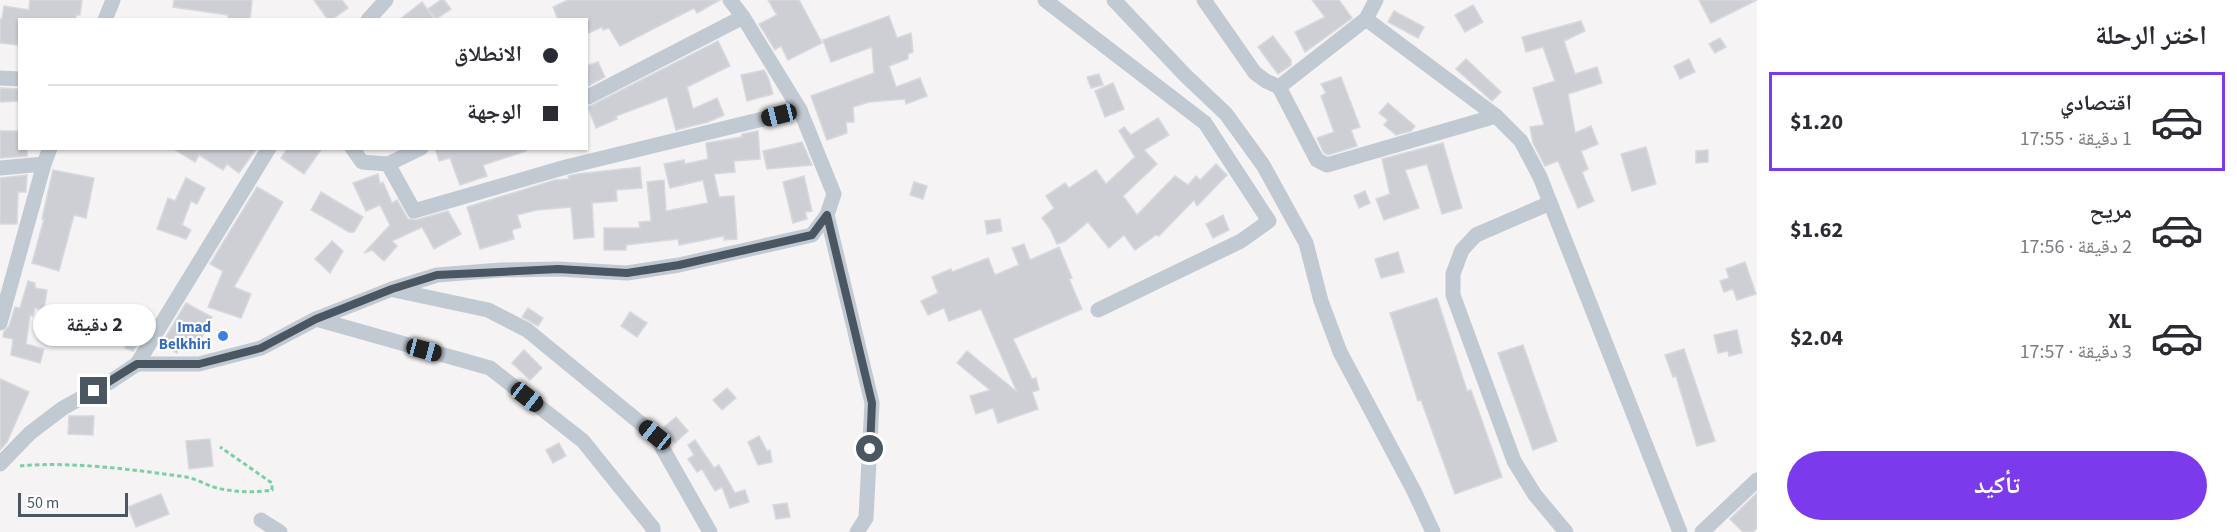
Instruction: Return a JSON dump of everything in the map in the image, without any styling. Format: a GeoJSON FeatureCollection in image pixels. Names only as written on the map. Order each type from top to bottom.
{"type":"FeatureCollection","features":[{"type":"Feature","properties":{"kind":"street"},"geometry":{"type":"LineString","coordinates":[[106,18],[113,0]]}},
{"type":"Feature","properties":{"kind":"street"},"geometry":{"type":"LineString","coordinates":[[370,18],[386,0]]}},
{"type":"Feature","properties":{"kind":"street"},"geometry":{"type":"LineString","coordinates":[[137,364],[199,364],[261,348],[316,319],[392,289],[437,275],[558,269],[627,273],[679,265],[812,235],[827,215],[834,194],[800,110],[730,0]]}},
{"type":"Feature","properties":{"kind":"street"},"geometry":{"type":"LineString","coordinates":[[1046,0],[1204,123],[1269,221],[1241,241],[1098,310]]}},
{"type":"Feature","properties":{"kind":"street"},"geometry":{"type":"LineString","coordinates":[[1114,0],[1185,75],[1226,114],[1263,165],[1306,243],[1321,301],[1340,351],[1414,491],[1433,532]]}},
{"type":"Feature","properties":{"kind":"street"},"geometry":{"type":"LineString","coordinates":[[1204,0],[1255,73],[1279,87],[1317,160],[1327,165],[1496,116]]}},
{"type":"Feature","properties":{"kind":"street"},"geometry":{"type":"LineString","coordinates":[[1279,87],[1366,19],[1376,0]]}},
{"type":"Feature","properties":{"kind":"street"},"geometry":{"type":"LineString","coordinates":[[588,97],[742,17]]}},
{"type":"Feature","properties":{"kind":"street"},"geometry":{"type":"LineString","coordinates":[[1366,19],[1496,116],[1521,141],[1540,177],[1680,532]]}},
{"type":"Feature","properties":{"kind":"street"},"geometry":{"type":"LineString","coordinates":[[0,78],[18,79]]}},
{"type":"Feature","properties":{"kind":"street"},"geometry":{"type":"LineString","coordinates":[[388,164],[414,211],[566,167],[800,110]]}},
{"type":"Feature","properties":{"kind":"street"},"geometry":{"type":"LineString","coordinates":[[0,323],[44,164],[50,150]]}},
{"type":"Feature","properties":{"kind":"street"},"geometry":{"type":"LineString","coordinates":[[0,464],[30,433],[63,408],[137,364],[268,150]]}},
{"type":"Feature","properties":{"kind":"street"},"geometry":{"type":"LineString","coordinates":[[353,150],[362,162],[388,164],[417,150]]}},
{"type":"Feature","properties":{"kind":"street"},"geometry":{"type":"LineString","coordinates":[[0,168],[44,164]]}},
{"type":"Feature","properties":{"kind":"street"},"geometry":{"type":"LineString","coordinates":[[1550,203],[1476,235],[1462,250],[1453,274],[1453,295],[1514,461],[1535,495],[1566,532]]}},
{"type":"Feature","properties":{"kind":"street"},"geometry":{"type":"LineString","coordinates":[[827,215],[872,403],[868,525],[857,532]]}},
{"type":"Feature","properties":{"kind":"street"},"geometry":{"type":"LineString","coordinates":[[392,289],[488,310],[527,330],[655,435],[710,532]]}},
{"type":"Feature","properties":{"kind":"street"},"geometry":{"type":"LineString","coordinates":[[316,319],[490,368],[583,441],[653,528],[653,532]]}},
{"type":"Feature","properties":{"kind":"street"},"geometry":{"type":"LineString","coordinates":[[1702,532],[1757,480]]}},
{"type":"Feature","properties":{"kind":"street"},"geometry":{"type":"LineString","coordinates":[[261,520],[280,532]]}},
{"type":"Feature","properties":{"kind":"path"},"geometry":{"type":"LineString","coordinates":[[18,466],[36,464],[115,469],[189,478],[216,488],[262,492],[272,490],[272,483],[220,447]]}},
{"type":"Feature","properties":{"kind":"building"},"geometry":{"type":"Polygon","coordinates":[[[30,0],[82,0],[80,15],[76,15],[76,18],[18,18],[18,45],[0,43],[0,19],[2,19],[4,6],[29,10],[30,0]]]}},
{"type":"Feature","properties":{"kind":"building"},"geometry":{"type":"Polygon","coordinates":[[[174,0],[252,0],[250,18],[228,18],[228,15],[173,7],[174,0]]]}},
{"type":"Feature","properties":{"kind":"building"},"geometry":{"type":"Polygon","coordinates":[[[314,0],[342,0],[348,8],[334,18],[327,18],[314,0]]]}},
{"type":"Feature","properties":{"kind":"building"},"geometry":{"type":"Polygon","coordinates":[[[444,0],[451,9],[435,18],[428,9],[444,0]]]}},
{"type":"Feature","properties":{"kind":"building"},"geometry":{"type":"Polygon","coordinates":[[[568,0],[720,0],[697,13],[694,8],[620,46],[609,28],[603,30],[602,27],[588,33],[588,18],[557,18],[553,7],[568,0]]]}},
{"type":"Feature","properties":{"kind":"building"},"geometry":{"type":"Polygon","coordinates":[[[768,0],[799,0],[822,43],[788,60],[781,46],[775,50],[759,24],[777,15],[768,0]]]}},
{"type":"Feature","properties":{"kind":"building"},"geometry":{"type":"Polygon","coordinates":[[[1312,0],[1339,0],[1352,18],[1305,52],[1295,32],[1325,17],[1312,0]]]}},
{"type":"Feature","properties":{"kind":"building"},"geometry":{"type":"Polygon","coordinates":[[[1699,0],[1757,0],[1711,23],[1699,0]]]}},
{"type":"Feature","properties":{"kind":"building"},"geometry":{"type":"Polygon","coordinates":[[[422,2],[434,18],[402,18],[422,2]]]}},
{"type":"Feature","properties":{"kind":"building"},"geometry":{"type":"Polygon","coordinates":[[[1473,5],[1483,22],[1465,32],[1455,15],[1473,5]]]}},
{"type":"Feature","properties":{"kind":"building"},"geometry":{"type":"Polygon","coordinates":[[[1394,11],[1424,27],[1418,38],[1388,22],[1394,11]]]}},
{"type":"Feature","properties":{"kind":"building"},"geometry":{"type":"Polygon","coordinates":[[[889,16],[897,38],[911,33],[913,52],[908,54],[908,59],[889,66],[896,87],[920,78],[927,96],[906,104],[905,99],[869,102],[853,107],[854,122],[846,122],[847,133],[827,140],[811,96],[874,73],[872,47],[831,62],[823,40],[889,16]]]}},
{"type":"Feature","properties":{"kind":"building"},"geometry":{"type":"Polygon","coordinates":[[[1581,21],[1585,31],[1564,41],[1575,74],[1597,67],[1602,83],[1568,94],[1575,133],[1591,126],[1598,144],[1581,151],[1588,169],[1582,172],[1594,201],[1578,208],[1558,161],[1545,166],[1533,143],[1530,127],[1544,125],[1533,88],[1555,81],[1543,47],[1526,52],[1522,37],[1581,21]]]}},
{"type":"Feature","properties":{"kind":"building"},"geometry":{"type":"Polygon","coordinates":[[[1273,36],[1291,60],[1291,65],[1278,74],[1258,47],[1273,36]]]}},
{"type":"Feature","properties":{"kind":"building"},"geometry":{"type":"Polygon","coordinates":[[[1720,38],[1726,47],[1715,53],[1709,44],[1720,38]]]}},
{"type":"Feature","properties":{"kind":"building"},"geometry":{"type":"Polygon","coordinates":[[[718,41],[730,66],[687,87],[693,109],[717,98],[724,115],[708,122],[676,130],[667,97],[616,116],[617,119],[596,128],[588,107],[718,41]]]}},
{"type":"Feature","properties":{"kind":"building"},"geometry":{"type":"Polygon","coordinates":[[[1466,59],[1501,92],[1492,101],[1456,69],[1466,59]]]}},
{"type":"Feature","properties":{"kind":"building"},"geometry":{"type":"Polygon","coordinates":[[[1689,59],[1695,72],[1680,79],[1674,66],[1689,59]]]}},
{"type":"Feature","properties":{"kind":"building"},"geometry":{"type":"Polygon","coordinates":[[[598,62],[605,77],[588,86],[588,65],[598,62]]]}},
{"type":"Feature","properties":{"kind":"building"},"geometry":{"type":"Polygon","coordinates":[[[764,70],[773,94],[747,101],[741,75],[764,70]]]}},
{"type":"Feature","properties":{"kind":"building"},"geometry":{"type":"Polygon","coordinates":[[[1099,74],[1103,85],[1091,88],[1087,77],[1099,74]]]}},
{"type":"Feature","properties":{"kind":"building"},"geometry":{"type":"Polygon","coordinates":[[[1341,77],[1360,127],[1351,130],[1357,146],[1328,155],[1324,153],[1317,138],[1334,132],[1321,96],[1326,93],[1321,84],[1341,77]]]}},
{"type":"Feature","properties":{"kind":"building"},"geometry":{"type":"Polygon","coordinates":[[[1113,83],[1124,109],[1105,117],[1095,91],[1113,83]]]}},
{"type":"Feature","properties":{"kind":"building"},"geometry":{"type":"Polygon","coordinates":[[[0,88],[18,89],[18,101],[0,102],[0,88]]]}},
{"type":"Feature","properties":{"kind":"building"},"geometry":{"type":"Polygon","coordinates":[[[1388,103],[1415,126],[1411,131],[1396,135],[1384,125],[1388,120],[1379,113],[1388,103]]]}},
{"type":"Feature","properties":{"kind":"building"},"geometry":{"type":"Polygon","coordinates":[[[1158,118],[1169,135],[1144,150],[1157,164],[1123,196],[1137,215],[1175,176],[1188,185],[1196,176],[1200,180],[1216,164],[1227,175],[1197,206],[1194,200],[1159,236],[1156,235],[1135,250],[1124,235],[1109,248],[1088,222],[1065,241],[1057,244],[1042,218],[1054,208],[1046,196],[1065,183],[1069,188],[1096,170],[1106,184],[1135,157],[1119,131],[1124,127],[1131,135],[1158,118]]]}},
{"type":"Feature","properties":{"kind":"building"},"geometry":{"type":"Polygon","coordinates":[[[0,131],[18,131],[18,150],[27,150],[27,156],[0,158],[0,131]]]}},
{"type":"Feature","properties":{"kind":"building"},"geometry":{"type":"Polygon","coordinates":[[[758,131],[760,159],[734,161],[735,172],[714,174],[719,197],[734,196],[737,239],[724,240],[724,236],[679,245],[678,239],[626,245],[626,250],[604,250],[604,228],[640,228],[639,222],[651,221],[647,182],[664,180],[666,211],[708,203],[703,180],[670,188],[664,164],[684,160],[685,164],[708,159],[706,143],[742,137],[742,134],[758,131]]]}},
{"type":"Feature","properties":{"kind":"building"},"geometry":{"type":"Polygon","coordinates":[[[802,142],[812,165],[767,169],[763,151],[802,142]]]}},
{"type":"Feature","properties":{"kind":"building"},"geometry":{"type":"Polygon","coordinates":[[[1443,143],[1462,208],[1442,214],[1427,164],[1405,170],[1419,208],[1384,220],[1376,199],[1390,194],[1382,159],[1443,143]]]}},
{"type":"Feature","properties":{"kind":"building"},"geometry":{"type":"Polygon","coordinates":[[[1646,147],[1656,184],[1632,191],[1621,154],[1646,147]]]}},
{"type":"Feature","properties":{"kind":"building"},"geometry":{"type":"Polygon","coordinates":[[[175,150],[256,150],[239,173],[227,164],[223,170],[199,155],[195,162],[175,150]]]}},
{"type":"Feature","properties":{"kind":"building"},"geometry":{"type":"Polygon","coordinates":[[[287,150],[321,150],[304,174],[281,158],[287,150]]]}},
{"type":"Feature","properties":{"kind":"building"},"geometry":{"type":"Polygon","coordinates":[[[436,150],[526,151],[483,165],[487,176],[460,185],[450,158],[439,161],[436,150]]]}},
{"type":"Feature","properties":{"kind":"building"},"geometry":{"type":"Polygon","coordinates":[[[1708,150],[1708,162],[1696,163],[1696,151],[1708,150]]]}},
{"type":"Feature","properties":{"kind":"building"},"geometry":{"type":"Polygon","coordinates":[[[640,167],[642,188],[616,190],[617,201],[592,203],[594,237],[574,239],[571,207],[537,210],[517,215],[521,227],[512,230],[514,239],[480,249],[467,207],[555,180],[569,179],[568,176],[640,167]]]}},
{"type":"Feature","properties":{"kind":"building"},"geometry":{"type":"Polygon","coordinates":[[[53,170],[94,178],[86,218],[74,215],[59,271],[32,263],[44,219],[42,219],[53,170]]]}},
{"type":"Feature","properties":{"kind":"building"},"geometry":{"type":"Polygon","coordinates":[[[378,174],[380,184],[383,182],[392,203],[397,200],[408,219],[416,220],[448,211],[461,234],[434,249],[422,227],[392,241],[397,246],[384,261],[372,250],[364,253],[390,225],[380,205],[366,211],[353,183],[378,174]]]}},
{"type":"Feature","properties":{"kind":"building"},"geometry":{"type":"Polygon","coordinates":[[[27,175],[26,192],[18,192],[17,224],[0,224],[0,178],[27,175]]]}},
{"type":"Feature","properties":{"kind":"building"},"geometry":{"type":"Polygon","coordinates":[[[804,176],[812,211],[805,212],[807,219],[793,223],[783,182],[804,176]]]}},
{"type":"Feature","properties":{"kind":"building"},"geometry":{"type":"Polygon","coordinates":[[[186,178],[205,188],[197,204],[191,201],[182,225],[191,230],[186,239],[157,229],[168,198],[175,201],[186,178]]]}},
{"type":"Feature","properties":{"kind":"building"},"geometry":{"type":"Polygon","coordinates":[[[914,182],[927,186],[923,199],[910,195],[914,182]]]}},
{"type":"Feature","properties":{"kind":"building"},"geometry":{"type":"Polygon","coordinates":[[[257,187],[283,202],[234,287],[251,294],[241,318],[208,307],[223,271],[210,264],[257,187]]]}},
{"type":"Feature","properties":{"kind":"building"},"geometry":{"type":"Polygon","coordinates":[[[1365,191],[1370,203],[1359,208],[1354,196],[1365,191]]]}},
{"type":"Feature","properties":{"kind":"building"},"geometry":{"type":"Polygon","coordinates":[[[321,192],[363,217],[354,232],[349,232],[311,210],[321,192]]]}},
{"type":"Feature","properties":{"kind":"building"},"geometry":{"type":"Polygon","coordinates":[[[1223,215],[1229,230],[1213,238],[1206,224],[1223,215]]]}},
{"type":"Feature","properties":{"kind":"building"},"geometry":{"type":"Polygon","coordinates":[[[1000,219],[1002,231],[987,234],[985,221],[1000,219]]]}},
{"type":"Feature","properties":{"kind":"building"},"geometry":{"type":"Polygon","coordinates":[[[332,241],[343,251],[330,273],[315,259],[332,241]]]}},
{"type":"Feature","properties":{"kind":"building"},"geometry":{"type":"Polygon","coordinates":[[[1024,244],[1030,260],[1059,247],[1082,309],[1013,339],[1032,379],[1036,378],[1039,390],[1032,392],[1038,409],[998,423],[993,408],[976,414],[970,396],[990,390],[957,363],[967,351],[1017,392],[981,309],[949,321],[944,308],[928,315],[921,301],[938,293],[932,277],[951,269],[952,272],[988,258],[995,275],[1019,265],[1012,248],[1024,244]]]}},
{"type":"Feature","properties":{"kind":"building"},"geometry":{"type":"Polygon","coordinates":[[[1398,252],[1404,272],[1381,278],[1375,259],[1398,252]]]}},
{"type":"Feature","properties":{"kind":"building"},"geometry":{"type":"Polygon","coordinates":[[[1745,262],[1756,294],[1737,300],[1733,289],[1724,292],[1720,281],[1729,278],[1726,269],[1745,262]]]}},
{"type":"Feature","properties":{"kind":"building"},"geometry":{"type":"Polygon","coordinates":[[[28,281],[35,283],[35,288],[47,290],[44,310],[35,308],[33,316],[30,315],[26,344],[44,349],[40,363],[11,355],[13,339],[3,337],[15,307],[20,308],[28,281]]]}},
{"type":"Feature","properties":{"kind":"building"},"geometry":{"type":"Polygon","coordinates":[[[1437,298],[1467,391],[1471,390],[1502,477],[1455,494],[1421,400],[1418,401],[1390,313],[1437,298]]]}},
{"type":"Feature","properties":{"kind":"building"},"geometry":{"type":"Polygon","coordinates":[[[186,303],[212,317],[199,343],[192,339],[187,349],[181,345],[177,353],[161,345],[186,303]]]}},
{"type":"Feature","properties":{"kind":"building"},"geometry":{"type":"Polygon","coordinates":[[[528,308],[543,318],[538,326],[522,317],[528,308]]]}},
{"type":"Feature","properties":{"kind":"building"},"geometry":{"type":"Polygon","coordinates":[[[630,312],[647,323],[637,337],[621,326],[630,312]]]}},
{"type":"Feature","properties":{"kind":"building"},"geometry":{"type":"Polygon","coordinates":[[[132,327],[145,332],[133,351],[125,348],[132,327]]]}},
{"type":"Feature","properties":{"kind":"building"},"geometry":{"type":"Polygon","coordinates":[[[1737,330],[1742,353],[1729,356],[1728,351],[1718,353],[1714,335],[1737,330]]]}},
{"type":"Feature","properties":{"kind":"building"},"geometry":{"type":"Polygon","coordinates":[[[1523,345],[1557,441],[1533,450],[1498,353],[1523,345]]]}},
{"type":"Feature","properties":{"kind":"building"},"geometry":{"type":"Polygon","coordinates":[[[1684,349],[1715,441],[1697,446],[1676,376],[1673,377],[1665,355],[1684,349]]]}},
{"type":"Feature","properties":{"kind":"building"},"geometry":{"type":"Polygon","coordinates":[[[524,350],[542,368],[530,380],[512,363],[524,350]]]}},
{"type":"Feature","properties":{"kind":"building"},"geometry":{"type":"Polygon","coordinates":[[[0,379],[29,392],[7,442],[0,450],[0,379]]]}},
{"type":"Feature","properties":{"kind":"building"},"geometry":{"type":"Polygon","coordinates":[[[727,388],[736,398],[722,410],[713,400],[727,388]]]}},
{"type":"Feature","properties":{"kind":"building"},"geometry":{"type":"Polygon","coordinates":[[[69,416],[94,416],[93,435],[68,434],[69,416]]]}},
{"type":"Feature","properties":{"kind":"building"},"geometry":{"type":"Polygon","coordinates":[[[676,417],[688,431],[675,443],[663,428],[676,417]]]}},
{"type":"Feature","properties":{"kind":"building"},"geometry":{"type":"Polygon","coordinates":[[[759,436],[767,451],[770,450],[772,462],[758,465],[748,442],[759,436]]]}},
{"type":"Feature","properties":{"kind":"building"},"geometry":{"type":"Polygon","coordinates":[[[210,439],[213,466],[189,469],[186,441],[210,439]]]}},
{"type":"Feature","properties":{"kind":"building"},"geometry":{"type":"Polygon","coordinates":[[[695,440],[714,468],[719,465],[735,493],[745,490],[749,502],[730,508],[722,487],[715,491],[702,469],[697,472],[688,459],[694,455],[688,445],[695,440]]]}},
{"type":"Feature","properties":{"kind":"building"},"geometry":{"type":"Polygon","coordinates":[[[559,443],[566,456],[553,463],[546,450],[559,443]]]}},
{"type":"Feature","properties":{"kind":"building"},"geometry":{"type":"Polygon","coordinates":[[[1757,493],[1757,528],[1753,532],[1743,532],[1730,519],[1757,493]]]}},
{"type":"Feature","properties":{"kind":"building"},"geometry":{"type":"Polygon","coordinates":[[[161,494],[169,514],[136,527],[128,507],[161,494]]]}},
{"type":"Feature","properties":{"kind":"building"},"geometry":{"type":"Polygon","coordinates":[[[787,503],[790,517],[776,519],[773,505],[787,503]]]}},
{"type":"Feature","properties":{"kind":"place","name":"Imad Belkhiri"},"geometry":{"type":"Point","coordinates":[223,336]}},
{"type":"Feature","properties":{"kind":"route"},"geometry":{"type":"LineString","coordinates":[[94,391],[137,364],[199,364],[261,348],[316,319],[392,289],[437,275],[501,270],[558,269],[627,273],[679,265],[812,235],[827,215],[872,403],[870,449]]}}]}
